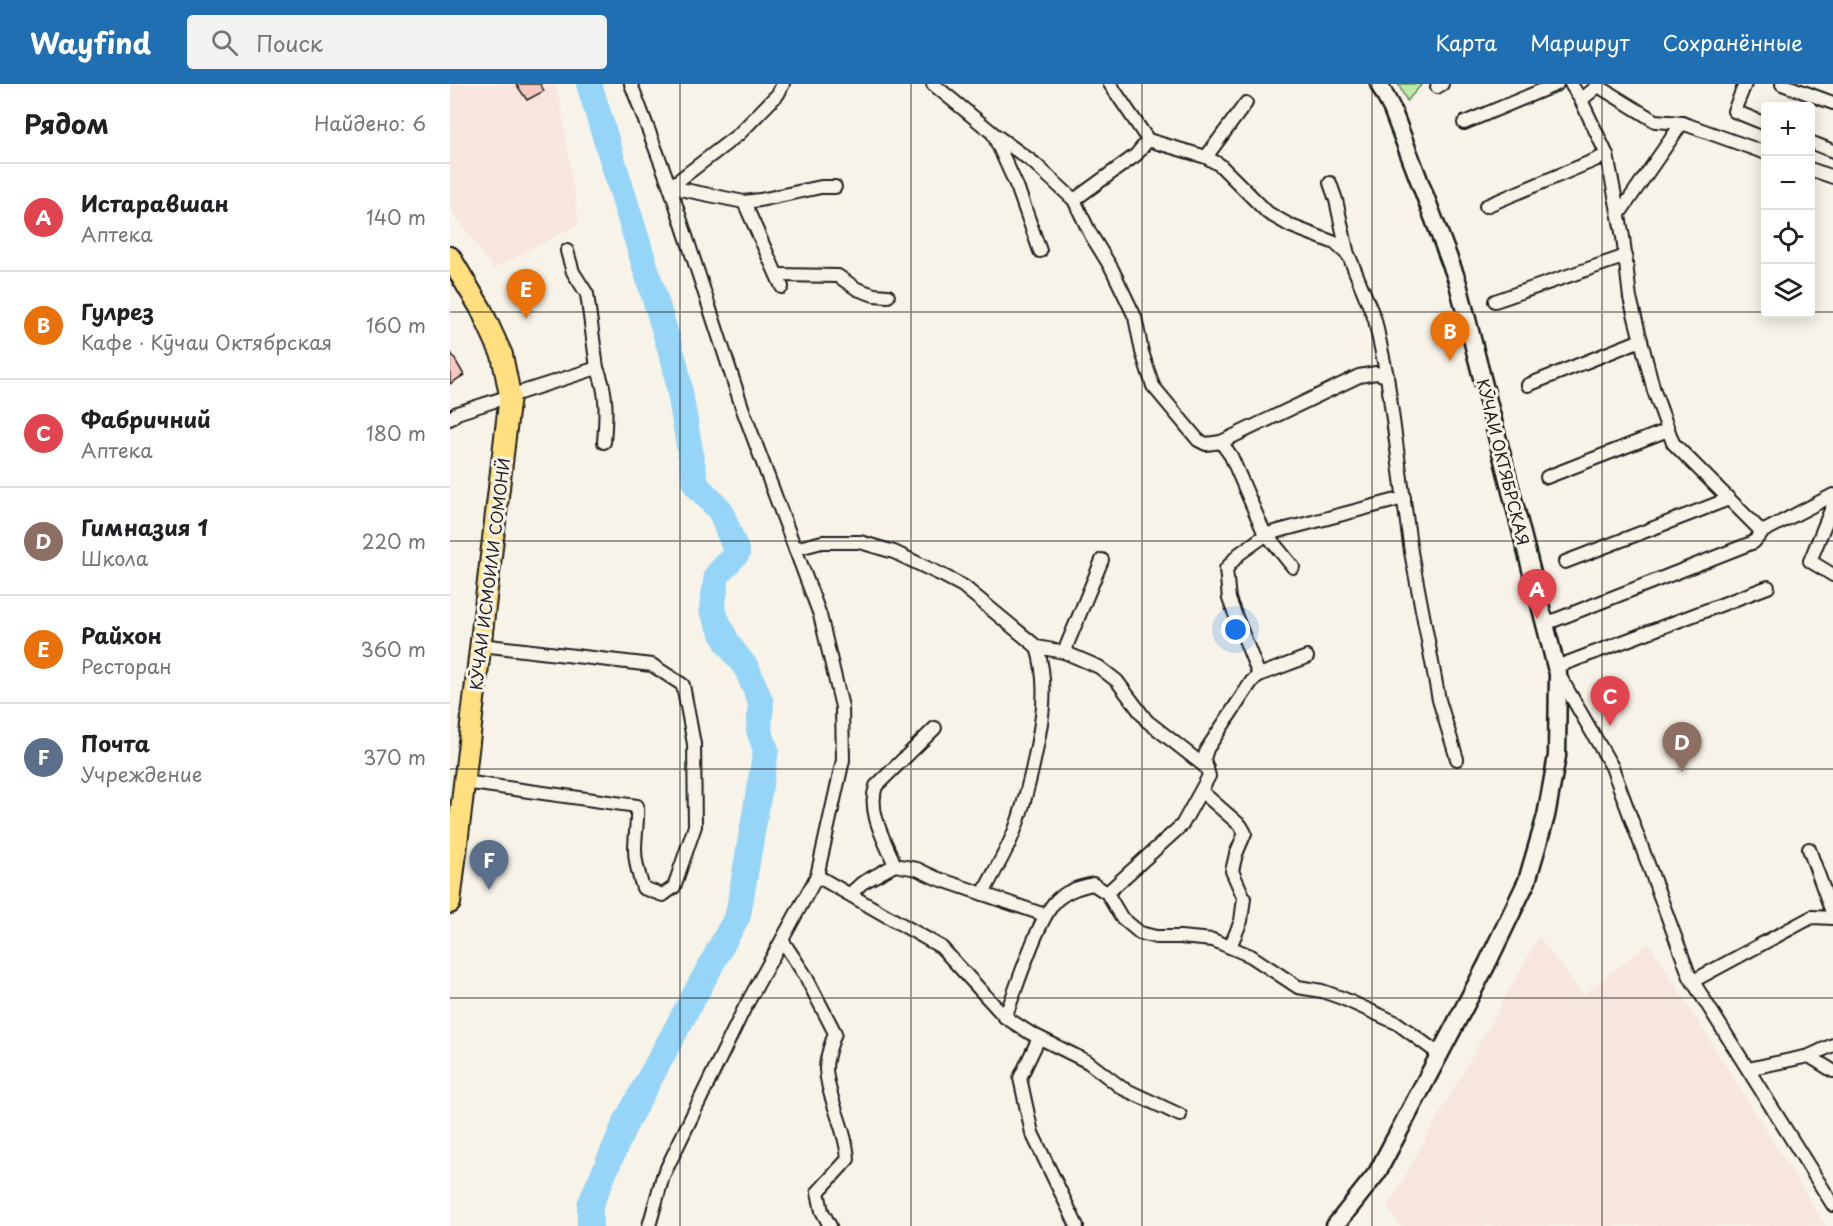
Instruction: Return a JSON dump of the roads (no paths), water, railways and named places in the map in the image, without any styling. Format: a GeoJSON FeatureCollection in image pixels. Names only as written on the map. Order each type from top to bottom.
{"type":"FeatureCollection","features":[{"type":"Feature","properties":{"kind":"main road","name":"КӮЧАИ ОКТЯБРСКАЯ"},"geometry":{"type":"LineString","coordinates":[[1335,1226],[1377,1173],[1486,966],[1527,881],[1546,816],[1557,756],[1557,670],[1456,280],[1392,109],[1379,84]]}},
{"type":"Feature","properties":{"kind":"main road","name":"КӮЧАИ ИСМОИЛИ СОМОНӢ"},"geometry":{"type":"LineString","coordinates":[[450,257],[481,309],[502,355],[510,395],[464,782],[456,808],[450,903]]}},
{"type":"Feature","properties":{"kind":"street"},"geometry":{"type":"LineString","coordinates":[[631,84],[670,187],[743,410],[820,615],[842,707],[843,760],[817,876],[744,1009],[663,1176],[649,1226]]}},
{"type":"Feature","properties":{"kind":"street"},"geometry":{"type":"LineString","coordinates":[[670,187],[739,134],[778,94],[783,84]]}},
{"type":"Feature","properties":{"kind":"street"},"geometry":{"type":"LineString","coordinates":[[933,84],[994,135],[1034,164],[1074,200],[1135,317],[1142,352],[1153,386],[1198,440],[1206,444],[1221,442],[1359,376],[1376,374],[1387,376]]}},
{"type":"Feature","properties":{"kind":"street"},"geometry":{"type":"LineString","coordinates":[[1110,84],[1148,140],[1206,157],[1220,165],[1268,213],[1292,226],[1335,243],[1349,256]]}},
{"type":"Feature","properties":{"kind":"street"},"geometry":{"type":"LineString","coordinates":[[1464,123],[1557,84]]}},
{"type":"Feature","properties":{"kind":"street"},"geometry":{"type":"LineString","coordinates":[[1571,84],[1607,155],[1626,256],[1630,298],[1654,391],[1673,443],[1762,532]]}},
{"type":"Feature","properties":{"kind":"street"},"geometry":{"type":"LineString","coordinates":[[1744,84],[1734,111],[1761,122]]}},
{"type":"Feature","properties":{"kind":"street"},"geometry":{"type":"LineString","coordinates":[[1782,84],[1833,104]]}},
{"type":"Feature","properties":{"kind":"street"},"geometry":{"type":"LineString","coordinates":[[1581,100],[1598,87],[1655,121],[1682,123],[1761,151]]}},
{"type":"Feature","properties":{"kind":"street"},"geometry":{"type":"LineString","coordinates":[[1206,157],[1246,103]]}},
{"type":"Feature","properties":{"kind":"street"},"geometry":{"type":"LineString","coordinates":[[1619,214],[1682,123]]}},
{"type":"Feature","properties":{"kind":"street"},"geometry":{"type":"LineString","coordinates":[[994,135],[1018,189],[1040,251]]}},
{"type":"Feature","properties":{"kind":"street"},"geometry":{"type":"LineString","coordinates":[[1074,200],[1136,154],[1148,140]]}},
{"type":"Feature","properties":{"kind":"street"},"geometry":{"type":"LineString","coordinates":[[1815,144],[1833,151]]}},
{"type":"Feature","properties":{"kind":"street"},"geometry":{"type":"LineString","coordinates":[[1486,206],[1607,155]]}},
{"type":"Feature","properties":{"kind":"street"},"geometry":{"type":"LineString","coordinates":[[1815,171],[1833,177]]}},
{"type":"Feature","properties":{"kind":"street"},"geometry":{"type":"LineString","coordinates":[[1330,183],[1349,256],[1375,320],[1387,376],[1411,552],[1436,680],[1457,759]]}},
{"type":"Feature","properties":{"kind":"street"},"geometry":{"type":"LineString","coordinates":[[670,187],[744,201],[760,200],[821,187],[835,187]]}},
{"type":"Feature","properties":{"kind":"street"},"geometry":{"type":"LineString","coordinates":[[744,201],[779,281],[820,274],[838,276],[857,289],[874,295],[888,296]]}},
{"type":"Feature","properties":{"kind":"street"},"geometry":{"type":"LineString","coordinates":[[567,251],[573,272],[587,294],[597,368],[603,381],[606,416],[604,442]]}},
{"type":"Feature","properties":{"kind":"street"},"geometry":{"type":"LineString","coordinates":[[1495,301],[1626,256]]}},
{"type":"Feature","properties":{"kind":"street"},"geometry":{"type":"LineString","coordinates":[[1528,386],[1641,340]]}},
{"type":"Feature","properties":{"kind":"street"},"geometry":{"type":"LineString","coordinates":[[450,419],[457,413],[597,368]]}},
{"type":"Feature","properties":{"kind":"street"},"geometry":{"type":"LineString","coordinates":[[1547,477],[1668,430]]}},
{"type":"Feature","properties":{"kind":"street"},"geometry":{"type":"LineString","coordinates":[[1221,442],[1231,456],[1263,530],[1293,567]]}},
{"type":"Feature","properties":{"kind":"street"},"geometry":{"type":"LineString","coordinates":[[1545,624],[1754,542],[1762,532],[1833,495]]}},
{"type":"Feature","properties":{"kind":"street"},"geometry":{"type":"LineString","coordinates":[[1259,675],[1229,598],[1226,569],[1239,554],[1268,534],[1404,498]]}},
{"type":"Feature","properties":{"kind":"street"},"geometry":{"type":"LineString","coordinates":[[1566,562],[1729,499]]}},
{"type":"Feature","properties":{"kind":"street"},"geometry":{"type":"LineString","coordinates":[[1833,505],[1810,561],[1833,575]]}},
{"type":"Feature","properties":{"kind":"street"},"geometry":{"type":"LineString","coordinates":[[795,549],[822,542],[860,542],[894,552],[963,586],[1037,647],[1064,652],[1098,668],[1117,681],[1147,721],[1208,768]]}},
{"type":"Feature","properties":{"kind":"street"},"geometry":{"type":"LineString","coordinates":[[1064,652],[1102,561]]}},
{"type":"Feature","properties":{"kind":"street"},"geometry":{"type":"LineString","coordinates":[[1768,587],[1557,670],[1612,767],[1693,981],[1833,1205]]}},
{"type":"Feature","properties":{"kind":"street"},"geometry":{"type":"LineString","coordinates":[[464,782],[637,806],[638,824],[635,850],[637,868],[643,888],[663,895],[674,887],[695,826],[694,744],[683,685],[652,665],[481,645]]}},
{"type":"Feature","properties":{"kind":"street"},"geometry":{"type":"LineString","coordinates":[[983,894],[1014,832],[1038,745],[1044,706],[1043,676],[1037,647]]}},
{"type":"Feature","properties":{"kind":"street"},"geometry":{"type":"LineString","coordinates":[[1107,893],[1182,825],[1209,776],[1204,759],[1207,749],[1252,681],[1259,675],[1307,657]]}},
{"type":"Feature","properties":{"kind":"street"},"geometry":{"type":"LineString","coordinates":[[895,865],[880,831],[873,810],[872,798],[876,786],[935,728]]}},
{"type":"Feature","properties":{"kind":"street"},"geometry":{"type":"LineString","coordinates":[[1201,791],[1241,826],[1245,833],[1232,871],[1244,898],[1240,921],[1230,947]]}},
{"type":"Feature","properties":{"kind":"street"},"geometry":{"type":"LineString","coordinates":[[1693,981],[1812,917],[1833,917],[1809,849]]}},
{"type":"Feature","properties":{"kind":"street"},"geometry":{"type":"LineString","coordinates":[[850,894],[862,883],[895,865],[917,869],[936,878],[1045,915]]}},
{"type":"Feature","properties":{"kind":"street"},"geometry":{"type":"LineString","coordinates":[[817,876],[941,947],[1005,1017],[1039,1038],[1088,1062],[1122,1088],[1180,1115]]}},
{"type":"Feature","properties":{"kind":"street"},"geometry":{"type":"LineString","coordinates":[[1005,1017],[1045,915],[1057,899],[1075,888],[1093,884],[1107,893],[1121,916],[1140,933],[1156,937],[1213,940],[1251,956],[1298,987],[1322,991],[1342,998],[1397,1023],[1439,1054]]}},
{"type":"Feature","properties":{"kind":"street"},"geometry":{"type":"LineString","coordinates":[[782,940],[805,975],[835,1033],[826,1068],[848,1159],[818,1192],[822,1210],[831,1226]]}},
{"type":"Feature","properties":{"kind":"street"},"geometry":{"type":"LineString","coordinates":[[1039,1038],[1020,1078],[1032,1133],[1077,1226]]}},
{"type":"Feature","properties":{"kind":"street"},"geometry":{"type":"LineString","coordinates":[[1748,1069],[1809,1056],[1833,1045]]}},
{"type":"Feature","properties":{"kind":"street"},"geometry":{"type":"LineString","coordinates":[[1809,1056],[1833,1071]]}},
{"type":"Feature","properties":{"kind":"waterway"},"geometry":{"type":"LineString","coordinates":[[589,84],[675,364],[696,485],[720,510],[737,553],[717,575],[712,610],[728,644],[747,669],[761,703],[759,730],[766,750],[738,915],[626,1122],[590,1205],[590,1226]]}},
{"type":"Feature","properties":{"kind":"place","name":"Райхон"},"geometry":{"type":"Point","coordinates":[526,319]}},
{"type":"Feature","properties":{"kind":"place","name":"Гулрез"},"geometry":{"type":"Point","coordinates":[1450,361]}},
{"type":"Feature","properties":{"kind":"place","name":"Истаравшан"},"geometry":{"type":"Point","coordinates":[1537,619]}},
{"type":"Feature","properties":{"kind":"place","name":"Фабричний"},"geometry":{"type":"Point","coordinates":[1610,726]}},
{"type":"Feature","properties":{"kind":"place","name":"Гимназия 1"},"geometry":{"type":"Point","coordinates":[1682,772]}},
{"type":"Feature","properties":{"kind":"place","name":"Почта"},"geometry":{"type":"Point","coordinates":[489,890]}}]}
